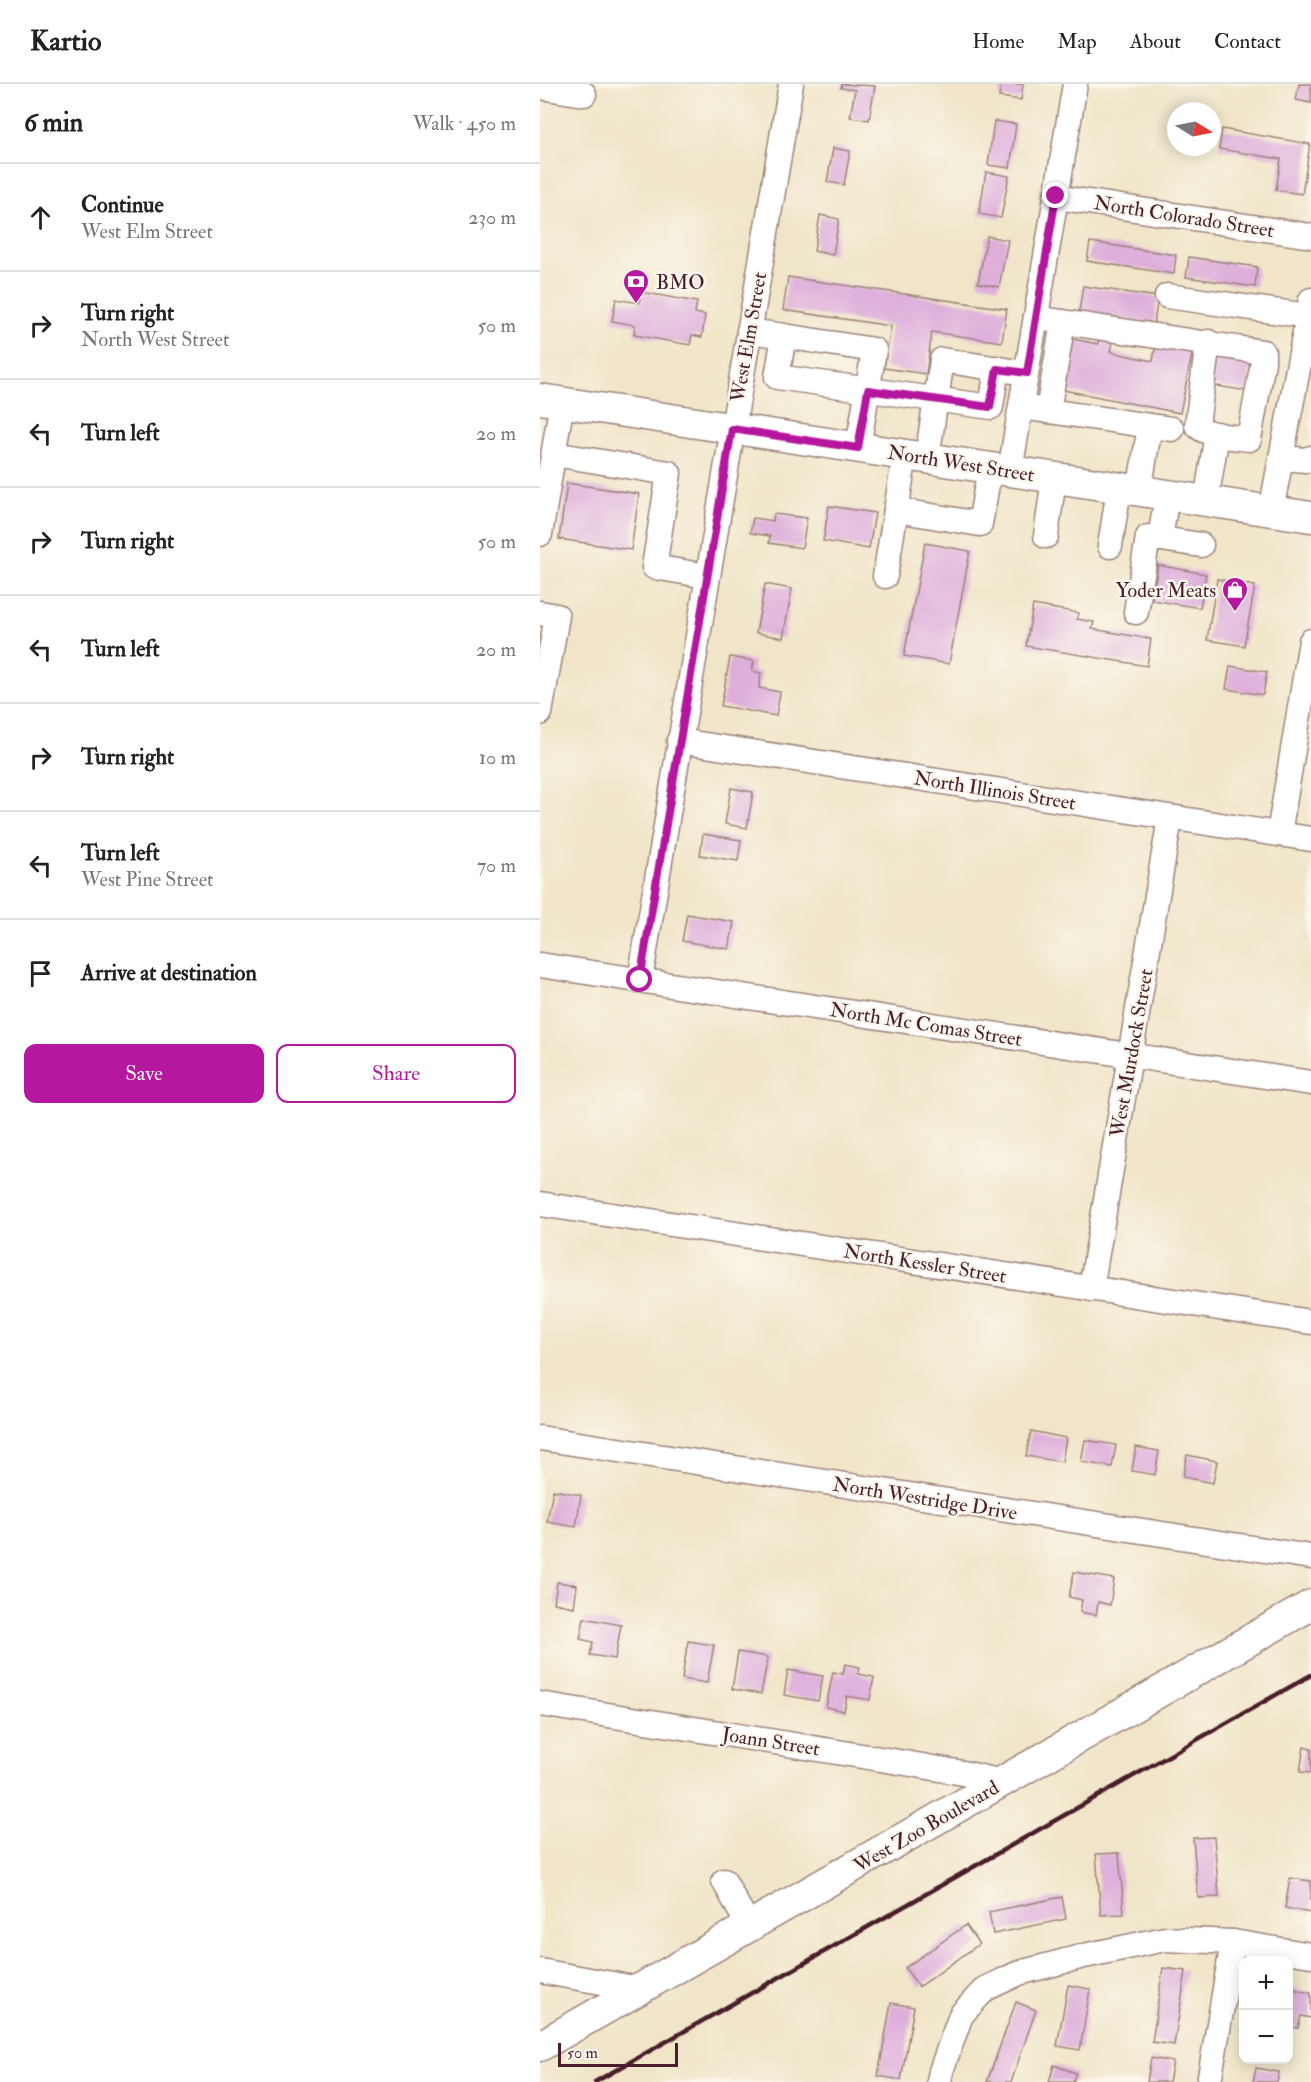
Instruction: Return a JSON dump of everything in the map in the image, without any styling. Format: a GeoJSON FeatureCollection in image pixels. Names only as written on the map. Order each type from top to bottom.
{"type":"FeatureCollection","features":[{"type":"Feature","properties":{"kind":"main road","name":"North West Street"},"geometry":{"type":"LineString","coordinates":[[551,401],[1311,517]]}},
{"type":"Feature","properties":{"kind":"main road","name":"West Zoo Boulevard"},"geometry":{"type":"LineString","coordinates":[[540,2046],[1311,1605]]}},
{"type":"Feature","properties":{"kind":"street","name":"West Elm Street"},"geometry":{"type":"LineString","coordinates":[[640,980],[790,84]]}},
{"type":"Feature","properties":{"kind":"street"},"geometry":{"type":"LineString","coordinates":[[896,510],[980,524],[1021,407],[1075,84]]}},
{"type":"Feature","properties":{"kind":"street"},"geometry":{"type":"LineString","coordinates":[[540,87],[584,94]]}},
{"type":"Feature","properties":{"kind":"street","name":"North Colorado Street"},"geometry":{"type":"LineString","coordinates":[[1056,196],[1311,236]]}},
{"type":"Feature","properties":{"kind":"street"},"geometry":{"type":"LineString","coordinates":[[1167,296],[1310,308],[1303,361],[1271,511]]}},
{"type":"Feature","properties":{"kind":"street"},"geometry":{"type":"LineString","coordinates":[[1036,318],[1211,342],[1263,352],[1249,439],[1217,434],[1199,429],[1197,425],[1198,406],[1206,392],[1211,342]]}},
{"type":"Feature","properties":{"kind":"street"},"geometry":{"type":"LineString","coordinates":[[1048,411],[1063,322]]}},
{"type":"Feature","properties":{"kind":"street"},"geometry":{"type":"LineString","coordinates":[[749,331],[874,350],[858,448]]}},
{"type":"Feature","properties":{"kind":"street"},"geometry":{"type":"LineString","coordinates":[[784,336],[777,377],[990,407],[997,369]]}},
{"type":"Feature","properties":{"kind":"street"},"geometry":{"type":"LineString","coordinates":[[885,576],[896,510],[936,399],[942,360],[1027,373]]}},
{"type":"Feature","properties":{"kind":"street"},"geometry":{"type":"LineString","coordinates":[[1263,362],[1303,361]]}},
{"type":"Feature","properties":{"kind":"street"},"geometry":{"type":"LineString","coordinates":[[540,534],[554,454],[551,401]]}},
{"type":"Feature","properties":{"kind":"street"},"geometry":{"type":"LineString","coordinates":[[1021,407],[1161,428],[1142,491],[1110,546]]}},
{"type":"Feature","properties":{"kind":"street"},"geometry":{"type":"LineString","coordinates":[[1206,501],[1217,434]]}},
{"type":"Feature","properties":{"kind":"street"},"geometry":{"type":"LineString","coordinates":[[554,454],[669,473],[654,567],[707,576]]}},
{"type":"Feature","properties":{"kind":"street"},"geometry":{"type":"LineString","coordinates":[[1281,458],[1306,460],[1311,458]]}},
{"type":"Feature","properties":{"kind":"street"},"geometry":{"type":"LineString","coordinates":[[1046,536],[1054,478]]}},
{"type":"Feature","properties":{"kind":"street"},"geometry":{"type":"LineString","coordinates":[[1142,491],[1160,539]]}},
{"type":"Feature","properties":{"kind":"street"},"geometry":{"type":"LineString","coordinates":[[1136,612],[1148,537],[1201,545]]}},
{"type":"Feature","properties":{"kind":"street"},"geometry":{"type":"LineString","coordinates":[[540,613],[556,616],[540,713]]}},
{"type":"Feature","properties":{"kind":"street"},"geometry":{"type":"LineString","coordinates":[[1279,834],[1311,641]]}},
{"type":"Feature","properties":{"kind":"street","name":"North Illinois Street"},"geometry":{"type":"LineString","coordinates":[[679,741],[1311,839]]}},
{"type":"Feature","properties":{"kind":"street","name":"West Murdock Street"},"geometry":{"type":"LineString","coordinates":[[1091,1289],[1170,818]]}},
{"type":"Feature","properties":{"kind":"street","name":"North Mc Comas Street"},"geometry":{"type":"LineString","coordinates":[[540,965],[1311,1083]]}},
{"type":"Feature","properties":{"kind":"street","name":"North Kessler Street"},"geometry":{"type":"LineString","coordinates":[[540,1204],[1311,1322]]}},
{"type":"Feature","properties":{"kind":"street","name":"North Westridge Drive"},"geometry":{"type":"LineString","coordinates":[[540,1438],[1311,1557]]}},
{"type":"Feature","properties":{"kind":"street","name":"Joann Street"},"geometry":{"type":"LineString","coordinates":[[540,1704],[928,1767],[1002,1782]]}},
{"type":"Feature","properties":{"kind":"street"},"geometry":{"type":"LineString","coordinates":[[724,1881],[749,1927]]}},
{"type":"Feature","properties":{"kind":"street"},"geometry":{"type":"LineString","coordinates":[[939,2082],[961,2015],[985,1989],[1018,1973],[1165,1939],[1233,1942],[1311,1955]]}},
{"type":"Feature","properties":{"kind":"street"},"geometry":{"type":"LineString","coordinates":[[1209,2082],[1233,1942]]}},
{"type":"Feature","properties":{"kind":"street"},"geometry":{"type":"LineString","coordinates":[[540,1971],[640,1989]]}},
{"type":"Feature","properties":{"kind":"building"},"geometry":{"type":"Polygon","coordinates":[[[842,84],[875,86],[869,120],[850,117],[855,90],[841,88],[842,84]]]}},
{"type":"Feature","properties":{"kind":"building"},"geometry":{"type":"Polygon","coordinates":[[[1001,84],[1023,84],[1021,100],[999,97],[1001,84]]]}},
{"type":"Feature","properties":{"kind":"building"},"geometry":{"type":"Polygon","coordinates":[[[1299,84],[1311,84],[1311,103],[1296,100],[1299,84]]]}},
{"type":"Feature","properties":{"kind":"building"},"geometry":{"type":"Polygon","coordinates":[[[994,121],[1016,124],[1010,168],[988,165],[994,121]]]}},
{"type":"Feature","properties":{"kind":"building"},"geometry":{"type":"Polygon","coordinates":[[[1222,129],[1310,144],[1302,194],[1276,190],[1281,159],[1221,149],[1222,129]]]}},
{"type":"Feature","properties":{"kind":"building"},"geometry":{"type":"Polygon","coordinates":[[[833,148],[850,151],[844,185],[827,182],[833,148]]]}},
{"type":"Feature","properties":{"kind":"building"},"geometry":{"type":"Polygon","coordinates":[[[986,172],[1009,176],[1001,218],[979,214],[986,172]]]}},
{"type":"Feature","properties":{"kind":"building"},"geometry":{"type":"Polygon","coordinates":[[[820,215],[839,219],[833,255],[814,251],[820,215]]]}},
{"type":"Feature","properties":{"kind":"building"},"geometry":{"type":"Polygon","coordinates":[[[987,236],[1008,240],[999,287],[978,283],[987,236]]]}},
{"type":"Feature","properties":{"kind":"building"},"geometry":{"type":"Polygon","coordinates":[[[1090,242],[1176,255],[1174,274],[1087,261],[1090,242]]]}},
{"type":"Feature","properties":{"kind":"building"},"geometry":{"type":"Polygon","coordinates":[[[1189,257],[1257,267],[1255,287],[1186,277],[1189,257]]]}},
{"type":"Feature","properties":{"kind":"building"},"geometry":{"type":"Polygon","coordinates":[[[788,277],[1007,309],[1002,342],[932,332],[926,374],[884,368],[891,326],[783,310],[788,277]]]}},
{"type":"Feature","properties":{"kind":"building"},"geometry":{"type":"Polygon","coordinates":[[[1083,286],[1158,297],[1154,323],[1079,312],[1083,286]]]}},
{"type":"Feature","properties":{"kind":"building"},"geometry":{"type":"Polygon","coordinates":[[[641,292],[697,302],[695,313],[705,315],[702,337],[692,335],[690,345],[634,335],[635,325],[612,321],[616,299],[639,303],[641,292]]]}},
{"type":"Feature","properties":{"kind":"building"},"geometry":{"type":"Polygon","coordinates":[[[1100,333],[1114,336],[1111,352],[1153,361],[1156,343],[1193,350],[1180,413],[1058,389],[1068,338],[1098,344],[1100,333]]]}},
{"type":"Feature","properties":{"kind":"building"},"geometry":{"type":"Polygon","coordinates":[[[1216,354],[1252,361],[1247,391],[1210,385],[1216,354]]]}},
{"type":"Feature","properties":{"kind":"building"},"geometry":{"type":"Polygon","coordinates":[[[567,483],[639,494],[631,550],[559,539],[567,483]]]}},
{"type":"Feature","properties":{"kind":"building"},"geometry":{"type":"Polygon","coordinates":[[[829,506],[875,513],[869,549],[823,541],[829,506]]]}},
{"type":"Feature","properties":{"kind":"building"},"geometry":{"type":"Polygon","coordinates":[[[774,514],[807,518],[802,548],[769,543],[770,536],[750,533],[753,518],[773,521],[774,514]]]}},
{"type":"Feature","properties":{"kind":"building"},"geometry":{"type":"Polygon","coordinates":[[[925,543],[970,551],[949,664],[904,656],[925,543]]]}},
{"type":"Feature","properties":{"kind":"building"},"geometry":{"type":"Polygon","coordinates":[[[1158,565],[1206,574],[1200,608],[1152,600],[1158,565]]]}},
{"type":"Feature","properties":{"kind":"building"},"geometry":{"type":"Polygon","coordinates":[[[1217,579],[1255,586],[1244,646],[1207,640],[1217,579]]]}},
{"type":"Feature","properties":{"kind":"building"},"geometry":{"type":"Polygon","coordinates":[[[765,584],[792,589],[783,638],[756,633],[765,584]]]}},
{"type":"Feature","properties":{"kind":"building"},"geometry":{"type":"Polygon","coordinates":[[[1033,605],[1079,613],[1077,619],[1094,622],[1092,629],[1151,639],[1147,666],[1026,646],[1033,605]]]}},
{"type":"Feature","properties":{"kind":"building"},"geometry":{"type":"Polygon","coordinates":[[[730,657],[754,661],[752,671],[761,673],[759,688],[780,692],[776,716],[721,706],[730,657]]]}},
{"type":"Feature","properties":{"kind":"building"},"geometry":{"type":"Polygon","coordinates":[[[1230,666],[1267,672],[1263,695],[1226,689],[1230,666]]]}},
{"type":"Feature","properties":{"kind":"building"},"geometry":{"type":"Polygon","coordinates":[[[731,788],[753,792],[747,828],[725,824],[731,788]]]}},
{"type":"Feature","properties":{"kind":"building"},"geometry":{"type":"Polygon","coordinates":[[[703,834],[741,840],[738,861],[700,855],[703,834]]]}},
{"type":"Feature","properties":{"kind":"building"},"geometry":{"type":"Polygon","coordinates":[[[687,914],[734,922],[729,949],[682,941],[687,914]]]}},
{"type":"Feature","properties":{"kind":"building"},"geometry":{"type":"Polygon","coordinates":[[[1031,1431],[1066,1438],[1062,1462],[1026,1456],[1031,1431]]]}},
{"type":"Feature","properties":{"kind":"building"},"geometry":{"type":"Polygon","coordinates":[[[1085,1440],[1116,1445],[1112,1467],[1081,1462],[1085,1440]]]}},
{"type":"Feature","properties":{"kind":"building"},"geometry":{"type":"Polygon","coordinates":[[[1136,1447],[1159,1451],[1155,1475],[1132,1471],[1136,1447]]]}},
{"type":"Feature","properties":{"kind":"building"},"geometry":{"type":"Polygon","coordinates":[[[1187,1455],[1217,1461],[1213,1483],[1183,1477],[1187,1455]]]}},
{"type":"Feature","properties":{"kind":"building"},"geometry":{"type":"Polygon","coordinates":[[[553,1490],[581,1495],[576,1527],[547,1522],[553,1490]]]}},
{"type":"Feature","properties":{"kind":"building"},"geometry":{"type":"Polygon","coordinates":[[[1074,1572],[1114,1579],[1110,1605],[1098,1602],[1096,1615],[1080,1612],[1082,1600],[1069,1597],[1074,1572]]]}},
{"type":"Feature","properties":{"kind":"building"},"geometry":{"type":"Polygon","coordinates":[[[557,1582],[577,1585],[574,1607],[554,1603],[557,1582]]]}},
{"type":"Feature","properties":{"kind":"building"},"geometry":{"type":"Polygon","coordinates":[[[584,1618],[621,1625],[615,1659],[590,1655],[593,1642],[580,1639],[584,1618]]]}},
{"type":"Feature","properties":{"kind":"building"},"geometry":{"type":"Polygon","coordinates":[[[688,1641],[714,1645],[707,1683],[682,1679],[688,1641]]]}},
{"type":"Feature","properties":{"kind":"building"},"geometry":{"type":"Polygon","coordinates":[[[738,1652],[768,1657],[761,1694],[732,1689],[738,1652]]]}},
{"type":"Feature","properties":{"kind":"building"},"geometry":{"type":"Polygon","coordinates":[[[845,1664],[860,1667],[858,1674],[874,1677],[870,1700],[847,1696],[844,1711],[826,1707],[833,1672],[843,1674],[845,1664]]]}},
{"type":"Feature","properties":{"kind":"building"},"geometry":{"type":"Polygon","coordinates":[[[788,1670],[823,1676],[818,1701],[784,1695],[788,1670]]]}},
{"type":"Feature","properties":{"kind":"building"},"geometry":{"type":"Polygon","coordinates":[[[1304,1747],[1311,1749],[1311,1773],[1300,1772],[1304,1747]]]}},
{"type":"Feature","properties":{"kind":"building"},"geometry":{"type":"Polygon","coordinates":[[[1214,1837],[1219,1897],[1198,1898],[1193,1838],[1214,1837]]]}},
{"type":"Feature","properties":{"kind":"building"},"geometry":{"type":"Polygon","coordinates":[[[1119,1853],[1124,1914],[1101,1915],[1096,1854],[1119,1853]]]}},
{"type":"Feature","properties":{"kind":"building"},"geometry":{"type":"Polygon","coordinates":[[[1290,1878],[1311,1881],[1311,1913],[1285,1908],[1290,1878]]]}},
{"type":"Feature","properties":{"kind":"building"},"geometry":{"type":"Polygon","coordinates":[[[1062,1897],[1066,1919],[993,1934],[989,1912],[1062,1897]]]}},
{"type":"Feature","properties":{"kind":"building"},"geometry":{"type":"Polygon","coordinates":[[[966,1925],[979,1944],[919,1987],[905,1968],[966,1925]]]}},
{"type":"Feature","properties":{"kind":"building"},"geometry":{"type":"Polygon","coordinates":[[[1163,1968],[1186,1971],[1174,2045],[1152,2042],[1163,1968]]]}},
{"type":"Feature","properties":{"kind":"building"},"geometry":{"type":"Polygon","coordinates":[[[1068,1985],[1090,1989],[1080,2050],[1057,2046],[1068,1985]]]}},
{"type":"Feature","properties":{"kind":"building"},"geometry":{"type":"Polygon","coordinates":[[[1293,1989],[1311,1993],[1311,2018],[1301,2016],[1298,2028],[1293,2027],[1293,1989]]]}},
{"type":"Feature","properties":{"kind":"building"},"geometry":{"type":"Polygon","coordinates":[[[1016,2002],[1036,2010],[1011,2082],[987,2082],[1016,2002]]]}},
{"type":"Feature","properties":{"kind":"building"},"geometry":{"type":"Polygon","coordinates":[[[891,2003],[914,2007],[901,2080],[878,2076],[891,2003]]]}},
{"type":"Feature","properties":{"kind":"building"},"geometry":{"type":"Polygon","coordinates":[[[1151,2058],[1173,2062],[1169,2082],[1147,2082],[1151,2058]]]}},
{"type":"Feature","properties":{"kind":"building"},"geometry":{"type":"Polygon","coordinates":[[[1054,2065],[1076,2073],[1073,2082],[1049,2082],[1054,2065]]]}},
{"type":"Feature","properties":{"kind":"building"},"geometry":{"type":"Polygon","coordinates":[[[1256,2068],[1279,2072],[1277,2082],[1253,2082],[1256,2068]]]}},
{"type":"Feature","properties":{"kind":"railway"},"geometry":{"type":"LineString","coordinates":[[595,2082],[1311,1675]]}},
{"type":"Feature","properties":{"kind":"place","name":"BMO"},"geometry":{"type":"Point","coordinates":[636,305]}},
{"type":"Feature","properties":{"kind":"place","name":"Yoder Meats"},"geometry":{"type":"Point","coordinates":[1235,613]}},
{"type":"Feature","properties":{"kind":"route"},"geometry":{"type":"LineString","coordinates":[[640,980],[732,429],[858,448],[868,390],[990,407],[997,369],[1027,373],[1056,196]]}}]}
